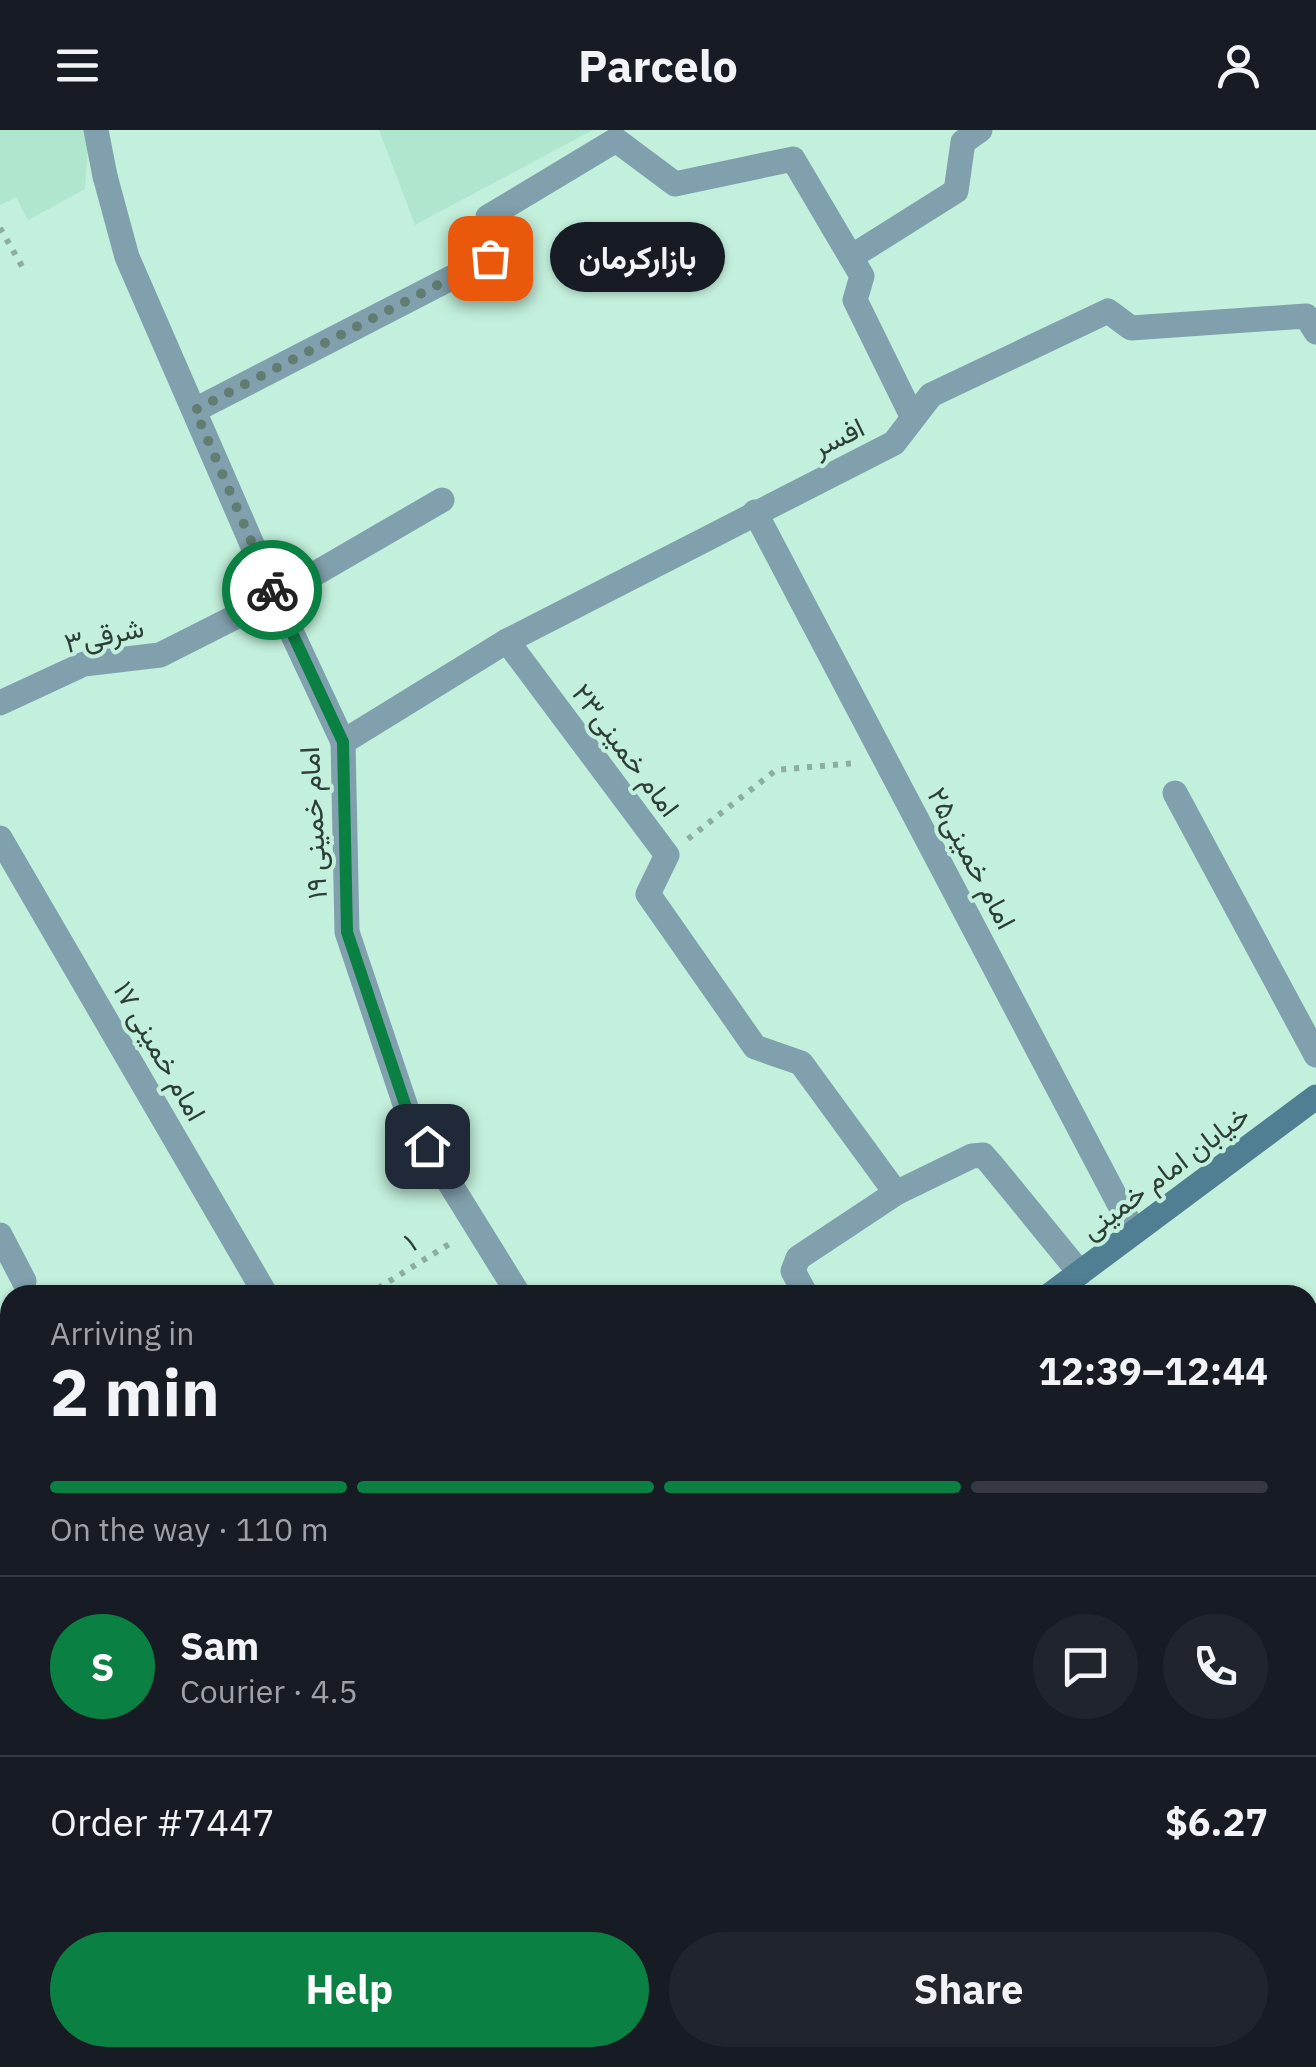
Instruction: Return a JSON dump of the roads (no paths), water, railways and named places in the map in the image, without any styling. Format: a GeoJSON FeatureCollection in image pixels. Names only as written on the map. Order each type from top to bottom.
{"type":"FeatureCollection","features":[{"type":"Feature","properties":{"kind":"main road","name":"خیابان امام خمینی"},"geometry":{"type":"LineString","coordinates":[[1068,1285],[1316,1097]]}},
{"type":"Feature","properties":{"kind":"street","name":"امام خمینی ۱۹"},"geometry":{"type":"LineString","coordinates":[[96,130],[104,176],[128,257],[275,597],[343,742],[347,932],[410,1119],[513,1285]]}},
{"type":"Feature","properties":{"kind":"street"},"geometry":{"type":"LineString","coordinates":[[851,257],[956,191],[963,142],[980,130]]}},
{"type":"Feature","properties":{"kind":"street"},"geometry":{"type":"LineString","coordinates":[[195,410],[490,258],[488,217],[613,135],[675,184],[793,159],[862,276],[855,300],[912,418]]}},
{"type":"Feature","properties":{"kind":"street","name":"افسر"},"geometry":{"type":"LineString","coordinates":[[343,742],[507,641],[894,443],[932,395],[1108,312],[1131,328],[1311,324]]}},
{"type":"Feature","properties":{"kind":"street","name":"شرقی۳"},"geometry":{"type":"LineString","coordinates":[[0,703],[84,664],[160,654],[275,597],[442,500]]}},
{"type":"Feature","properties":{"kind":"street","name":"امام خمینی۲۵"},"geometry":{"type":"LineString","coordinates":[[755,512],[1134,1232]]}},
{"type":"Feature","properties":{"kind":"street","name":"امام خمینی۲۳"},"geometry":{"type":"LineString","coordinates":[[507,641],[667,855],[648,894],[755,1046],[801,1063],[896,1193]]}},
{"type":"Feature","properties":{"kind":"street"},"geometry":{"type":"LineString","coordinates":[[1175,793],[1316,1055]]}},
{"type":"Feature","properties":{"kind":"street","name":"امام خمینی ۱۷"},"geometry":{"type":"LineString","coordinates":[[0,838],[260,1285]]}},
{"type":"Feature","properties":{"kind":"street"},"geometry":{"type":"LineString","coordinates":[[801,1285],[793,1271],[798,1258],[896,1193],[972,1156],[983,1155],[1065,1285]]}},
{"type":"Feature","properties":{"kind":"street"},"geometry":{"type":"LineString","coordinates":[[0,1235],[24,1281]]}},
{"type":"Feature","properties":{"kind":"place","name":"بازارکرمان"},"geometry":{"type":"Point","coordinates":[490,258]}}]}
